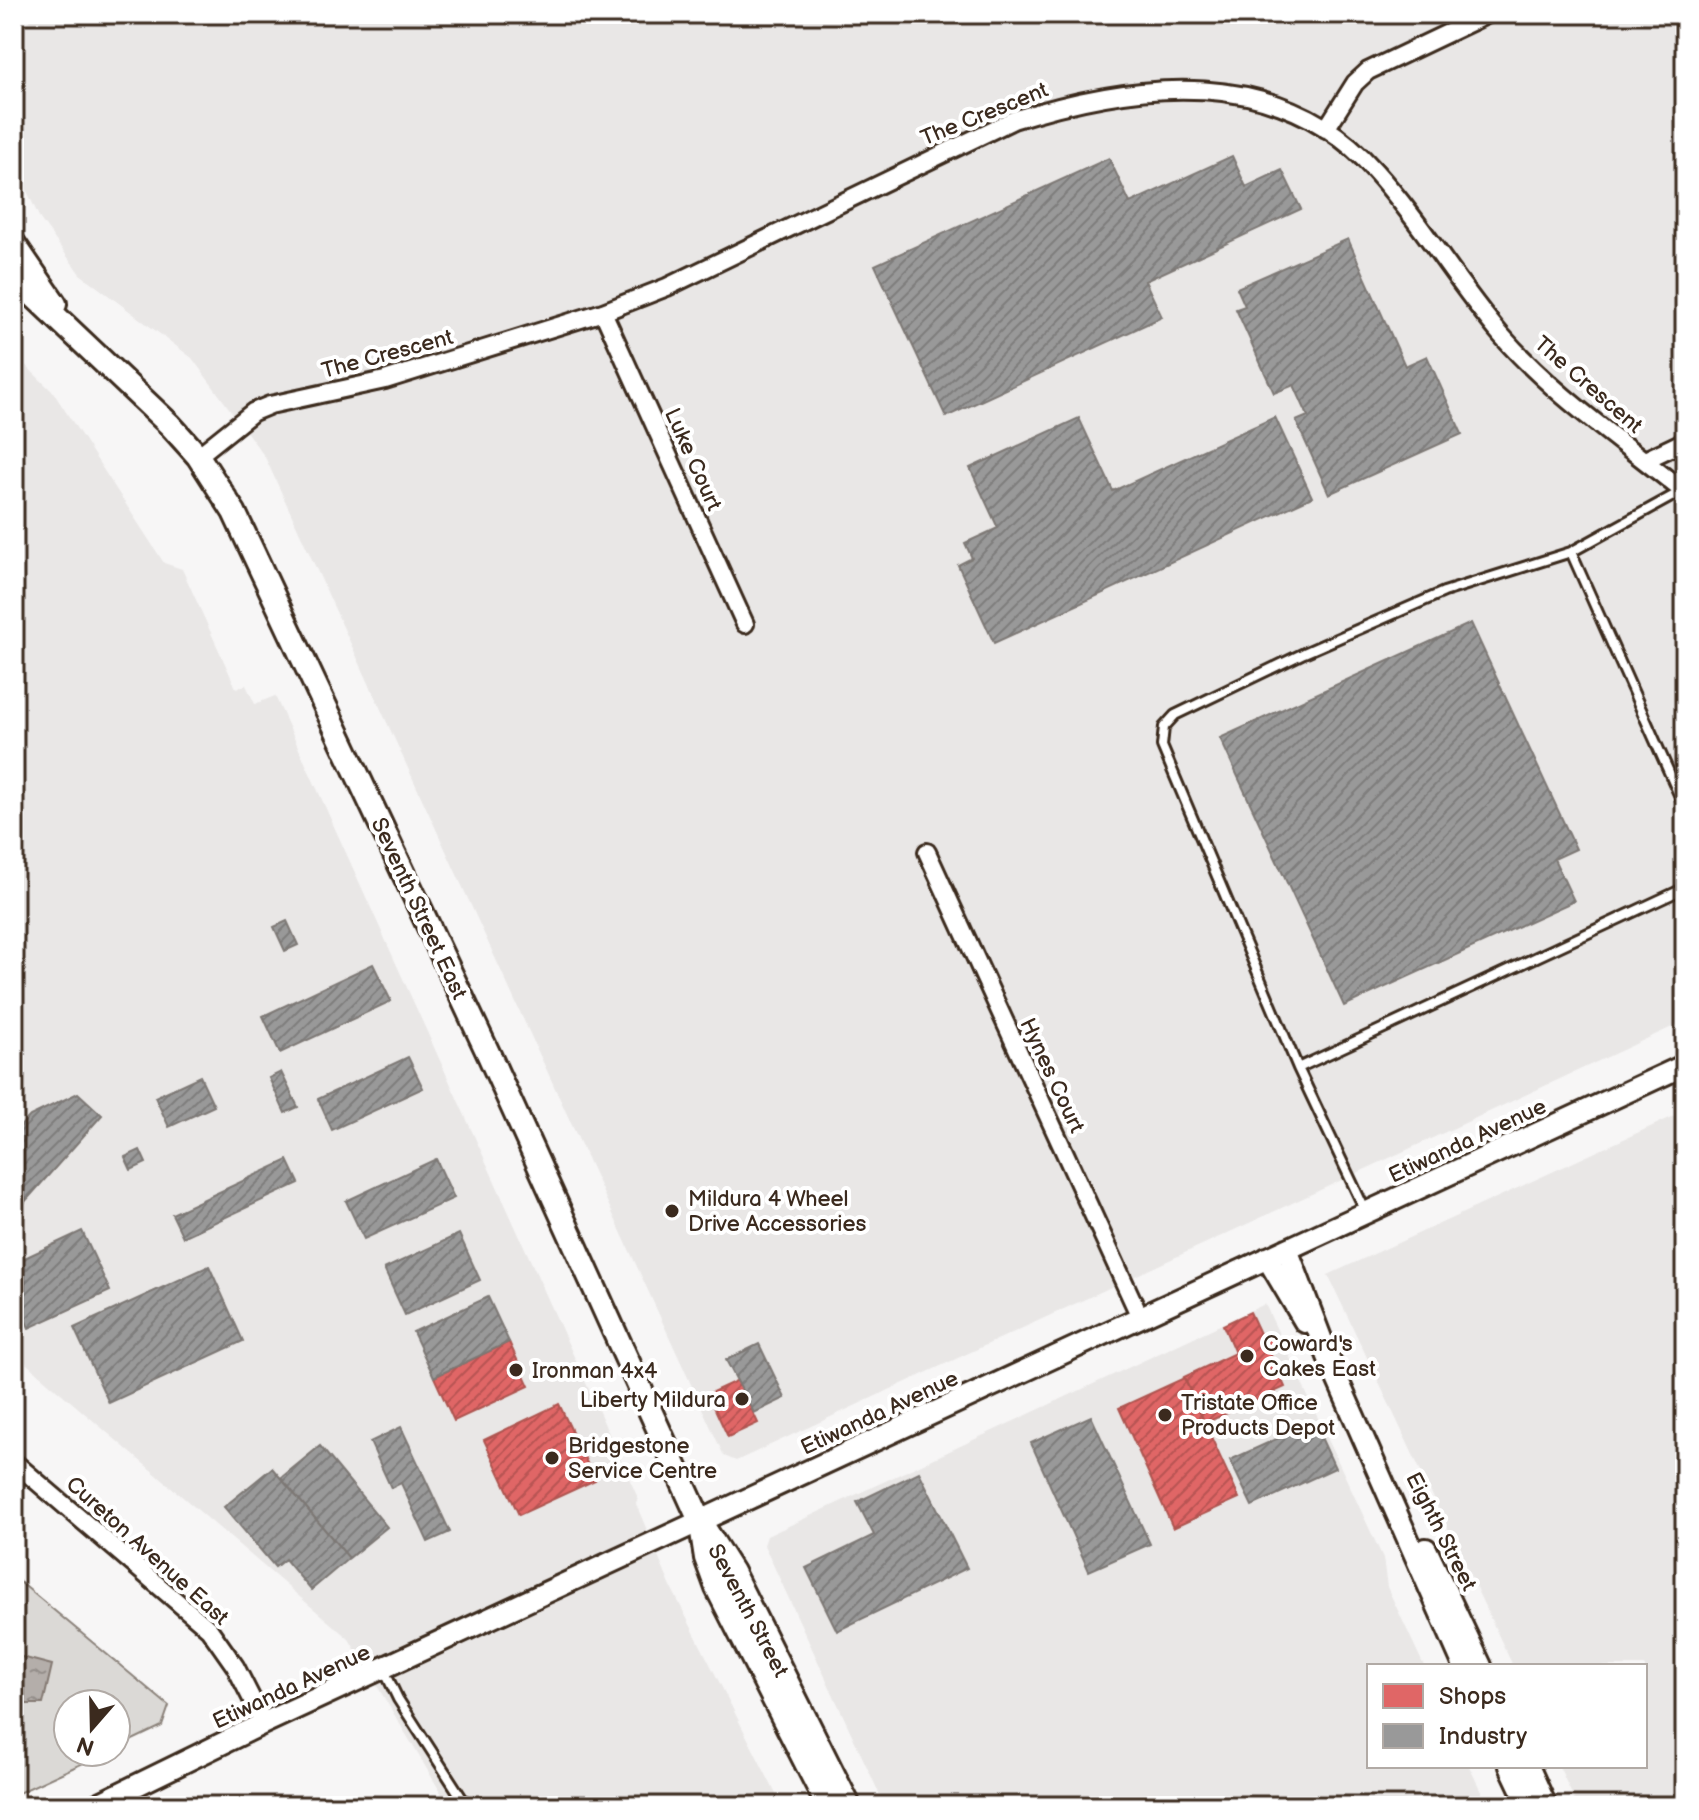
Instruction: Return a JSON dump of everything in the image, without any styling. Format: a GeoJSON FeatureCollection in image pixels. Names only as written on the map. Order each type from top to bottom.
{"type":"FeatureCollection","features":[{"type":"Feature","properties":{"kind":"main road","name":"Seventh Street East"},"geometry":{"type":"LineString","coordinates":[[14,244],[78,334]]}},
{"type":"Feature","properties":{"kind":"main road","name":"Seventh Street East"},"geometry":{"type":"LineString","coordinates":[[14,277],[78,334],[198,456],[234,512],[261,563],[701,1523]]}},
{"type":"Feature","properties":{"kind":"main road","name":"Seventh Street"},"geometry":{"type":"LineString","coordinates":[[701,1523],[706,1558],[717,1588],[826,1804]]}},
{"type":"Feature","properties":{"kind":"main road","name":"Seventh Street"},"geometry":{"type":"LineString","coordinates":[[701,1523],[732,1572],[849,1806]]}},
{"type":"Feature","properties":{"kind":"street"},"geometry":{"type":"LineString","coordinates":[[1326,129],[1355,83],[1368,71],[1488,14]]}},
{"type":"Feature","properties":{"kind":"street","name":"The Crescent"},"geometry":{"type":"LineString","coordinates":[[198,456],[253,412],[270,405],[385,380],[603,312],[710,267],[964,141],[1013,120],[1067,103],[1161,88],[1199,88],[1262,100],[1326,129],[1375,170],[1503,337],[1546,380],[1684,492]]}},
{"type":"Feature","properties":{"kind":"street","name":"Luke Court"},"geometry":{"type":"LineString","coordinates":[[603,312],[745,624]]}},
{"type":"Feature","properties":{"kind":"street"},"geometry":{"type":"LineString","coordinates":[[1645,460],[1685,441]]}},
{"type":"Feature","properties":{"kind":"street","name":"Hynes Court"},"geometry":{"type":"LineString","coordinates":[[927,852],[1140,1317]]}},
{"type":"Feature","properties":{"kind":"street","name":"Etiwanda Avenue"},"geometry":{"type":"LineString","coordinates":[[94,1806],[264,1723],[1685,1065]]}},
{"type":"Feature","properties":{"kind":"street","name":"Eighth Street"},"geometry":{"type":"LineString","coordinates":[[1287,1249],[1332,1367],[1463,1664]]}},
{"type":"Feature","properties":{"kind":"street","name":"Eighth Street"},"geometry":{"type":"LineString","coordinates":[[1267,1258],[1332,1367]]}},
{"type":"Feature","properties":{"kind":"street","name":"Eighth Street"},"geometry":{"type":"LineString","coordinates":[[1356,1419],[1412,1520],[1480,1664]]}},
{"type":"Feature","properties":{"kind":"street","name":"Cureton Avenue East"},"geometry":{"type":"LineString","coordinates":[[14,1462],[209,1629],[235,1666],[264,1723]]}},
{"type":"Feature","properties":{"kind":"street"},"geometry":{"type":"LineString","coordinates":[[1511,1768],[1529,1806]]}},
{"type":"Feature","properties":{"kind":"street"},"geometry":{"type":"LineString","coordinates":[[1529,1768],[1546,1806]]}},
{"type":"Feature","properties":{"kind":"lane"},"geometry":{"type":"LineString","coordinates":[[1366,1213],[1298,1068],[1162,746],[1164,727],[1175,715],[1291,659],[1444,592],[1571,552],[1684,492]]}},
{"type":"Feature","properties":{"kind":"lane"},"geometry":{"type":"LineString","coordinates":[[1571,552],[1685,808]]}},
{"type":"Feature","properties":{"kind":"lane"},"geometry":{"type":"LineString","coordinates":[[1298,1068],[1685,888]]}},
{"type":"Feature","properties":{"kind":"lane"},"geometry":{"type":"LineString","coordinates":[[383,1669],[398,1699],[467,1806]]}},
{"type":"Feature","properties":{"kind":"shaded area"},"geometry":{"type":"Polygon","coordinates":[[[34,14],[1685,14],[1685,1021],[736,1461],[724,1456],[265,457],[192,358],[80,274],[40,219],[14,163],[14,90],[22,30],[34,14]]]}},
{"type":"Feature","properties":{"kind":"shaded area"},"geometry":{"type":"Polygon","coordinates":[[[14,354],[53,392],[164,563],[182,569],[236,688],[246,685],[255,704],[275,696],[638,1498],[636,1504],[670,1585],[782,1806],[449,1806],[349,1639],[14,1353],[14,354]]]}},
{"type":"Feature","properties":{"kind":"shaded area"},"geometry":{"type":"Polygon","coordinates":[[[1685,1111],[1685,1806],[1577,1806],[1560,1768],[1647,1768],[1647,1664],[1512,1664],[1328,1275],[1685,1111]]]}},
{"type":"Feature","properties":{"kind":"shaded area"},"geometry":{"type":"Polygon","coordinates":[[[1265,1304],[1383,1558],[1387,1587],[1423,1664],[1367,1664],[1367,1768],[1470,1768],[1488,1806],[885,1806],[764,1545],[767,1536],[1265,1304]]]}},
{"type":"Feature","properties":{"kind":"shaded area"},"geometry":{"type":"Polygon","coordinates":[[[14,1577],[169,1706],[162,1726],[132,1740],[132,1688],[52,1688],[52,1768],[72,1768],[14,1795],[14,1577]]]}},
{"type":"Feature","properties":{"kind":"water"},"geometry":{"type":"Polygon","coordinates":[[[14,1655],[52,1665],[43,1704],[14,1704],[14,1655]]]}},
{"type":"Feature","properties":{"kind":"building: Shops"},"geometry":{"type":"Polygon","coordinates":[[[1250,1312],[1263,1340],[1273,1336],[1278,1346],[1269,1351],[1285,1387],[1205,1423],[1184,1377],[1235,1353],[1223,1325],[1250,1312]]]}},
{"type":"Feature","properties":{"kind":"building: Shops"},"geometry":{"type":"Polygon","coordinates":[[[509,1342],[529,1386],[454,1421],[434,1377],[509,1342]]]}},
{"type":"Feature","properties":{"kind":"building: Shops"},"geometry":{"type":"Polygon","coordinates":[[[1184,1378],[1239,1498],[1173,1528],[1119,1408],[1184,1378]]]}},
{"type":"Feature","properties":{"kind":"building: Shops"},"geometry":{"type":"Polygon","coordinates":[[[738,1380],[758,1423],[728,1437],[708,1394],[738,1380]]]}},
{"type":"Feature","properties":{"kind":"building: Shops"},"geometry":{"type":"Polygon","coordinates":[[[559,1404],[595,1480],[519,1515],[484,1440],[559,1404]]]}},
{"type":"Feature","properties":{"kind":"building: Industry"},"geometry":{"type":"Polygon","coordinates":[[[1232,156],[1246,187],[1282,170],[1301,209],[1145,281],[1162,317],[946,417],[875,265],[1109,158],[1130,203],[1232,156]]]}},
{"type":"Feature","properties":{"kind":"building: Industry"},"geometry":{"type":"Polygon","coordinates":[[[1348,239],[1405,366],[1427,356],[1462,434],[1329,494],[1296,421],[1308,416],[1294,385],[1274,393],[1236,309],[1245,306],[1237,288],[1348,239]]]}},
{"type":"Feature","properties":{"kind":"building: Industry"},"geometry":{"type":"Polygon","coordinates":[[[1275,417],[1312,497],[994,643],[958,565],[972,558],[965,543],[998,528],[970,468],[1079,418],[1113,491],[1275,417]]]}},
{"type":"Feature","properties":{"kind":"building: Industry"},"geometry":{"type":"Polygon","coordinates":[[[1471,623],[1576,849],[1554,859],[1574,901],[1344,1006],[1220,738],[1471,623]]]}},
{"type":"Feature","properties":{"kind":"building: Industry"},"geometry":{"type":"Polygon","coordinates":[[[287,921],[298,945],[285,951],[274,927],[287,921]]]}},
{"type":"Feature","properties":{"kind":"building: Industry"},"geometry":{"type":"Polygon","coordinates":[[[373,964],[391,1001],[280,1053],[263,1016],[373,964]]]}},
{"type":"Feature","properties":{"kind":"building: Industry"},"geometry":{"type":"Polygon","coordinates":[[[408,1057],[423,1088],[332,1130],[318,1099],[408,1057]]]}},
{"type":"Feature","properties":{"kind":"building: Industry"},"geometry":{"type":"Polygon","coordinates":[[[281,1072],[298,1107],[285,1113],[269,1078],[281,1072]]]}},
{"type":"Feature","properties":{"kind":"building: Industry"},"geometry":{"type":"Polygon","coordinates":[[[200,1076],[214,1106],[169,1127],[155,1097],[200,1076]]]}},
{"type":"Feature","properties":{"kind":"building: Industry"},"geometry":{"type":"Polygon","coordinates":[[[78,1093],[102,1115],[14,1214],[14,1133],[30,1116],[78,1093]]]}},
{"type":"Feature","properties":{"kind":"building: Industry"},"geometry":{"type":"Polygon","coordinates":[[[140,1150],[146,1163],[131,1170],[125,1157],[140,1150]]]}},
{"type":"Feature","properties":{"kind":"building: Industry"},"geometry":{"type":"Polygon","coordinates":[[[436,1159],[454,1198],[364,1239],[346,1201],[436,1159]]]}},
{"type":"Feature","properties":{"kind":"building: Industry"},"geometry":{"type":"Polygon","coordinates":[[[288,1160],[299,1183],[183,1237],[172,1214],[288,1160]]]}},
{"type":"Feature","properties":{"kind":"building: Industry"},"geometry":{"type":"Polygon","coordinates":[[[82,1231],[110,1291],[29,1328],[14,1295],[14,1263],[82,1231]]]}},
{"type":"Feature","properties":{"kind":"building: Industry"},"geometry":{"type":"Polygon","coordinates":[[[459,1234],[480,1280],[405,1315],[384,1269],[459,1234]]]}},
{"type":"Feature","properties":{"kind":"building: Industry"},"geometry":{"type":"Polygon","coordinates":[[[209,1266],[243,1341],[109,1403],[74,1328],[209,1266]]]}},
{"type":"Feature","properties":{"kind":"building: Industry"},"geometry":{"type":"Polygon","coordinates":[[[488,1297],[509,1342],[434,1377],[413,1332],[488,1297]]]}},
{"type":"Feature","properties":{"kind":"building: Industry"},"geometry":{"type":"Polygon","coordinates":[[[759,1344],[785,1398],[754,1413],[726,1360],[759,1344]]]}},
{"type":"Feature","properties":{"kind":"building: Industry"},"geometry":{"type":"Polygon","coordinates":[[[1091,1416],[1150,1544],[1089,1571],[1031,1443],[1091,1416]]]}},
{"type":"Feature","properties":{"kind":"building: Industry"},"geometry":{"type":"Polygon","coordinates":[[[1314,1422],[1335,1468],[1252,1506],[1230,1460],[1314,1422]]]}},
{"type":"Feature","properties":{"kind":"building: Industry"},"geometry":{"type":"Polygon","coordinates":[[[401,1427],[450,1532],[428,1542],[401,1483],[391,1488],[370,1442],[401,1427]]]}},
{"type":"Feature","properties":{"kind":"building: Industry"},"geometry":{"type":"Polygon","coordinates":[[[320,1446],[387,1527],[349,1558],[281,1478],[320,1446]]]}},
{"type":"Feature","properties":{"kind":"building: Industry"},"geometry":{"type":"Polygon","coordinates":[[[272,1468],[349,1558],[311,1590],[285,1559],[275,1567],[224,1507],[272,1468]]]}},
{"type":"Feature","properties":{"kind":"building: Industry"},"geometry":{"type":"Polygon","coordinates":[[[919,1472],[967,1568],[837,1631],[806,1568],[874,1535],[857,1502],[919,1472]]]}},
{"type":"Feature","properties":{"kind":"place","name":"Mildura 4 Wheel Drive Accessories"},"geometry":{"type":"Point","coordinates":[672,1211]}},
{"type":"Feature","properties":{"kind":"place","name":"Coward's Cakes East"},"geometry":{"type":"Point","coordinates":[1247,1356]}},
{"type":"Feature","properties":{"kind":"place","name":"Ironman 4x4"},"geometry":{"type":"Point","coordinates":[516,1370]}},
{"type":"Feature","properties":{"kind":"place","name":"Liberty Mildura"},"geometry":{"type":"Point","coordinates":[742,1399]}},
{"type":"Feature","properties":{"kind":"place","name":"Tristate Office Products Depot"},"geometry":{"type":"Point","coordinates":[1165,1415]}},
{"type":"Feature","properties":{"kind":"place","name":"Bridgestone Service Centre"},"geometry":{"type":"Point","coordinates":[552,1458]}}]}
